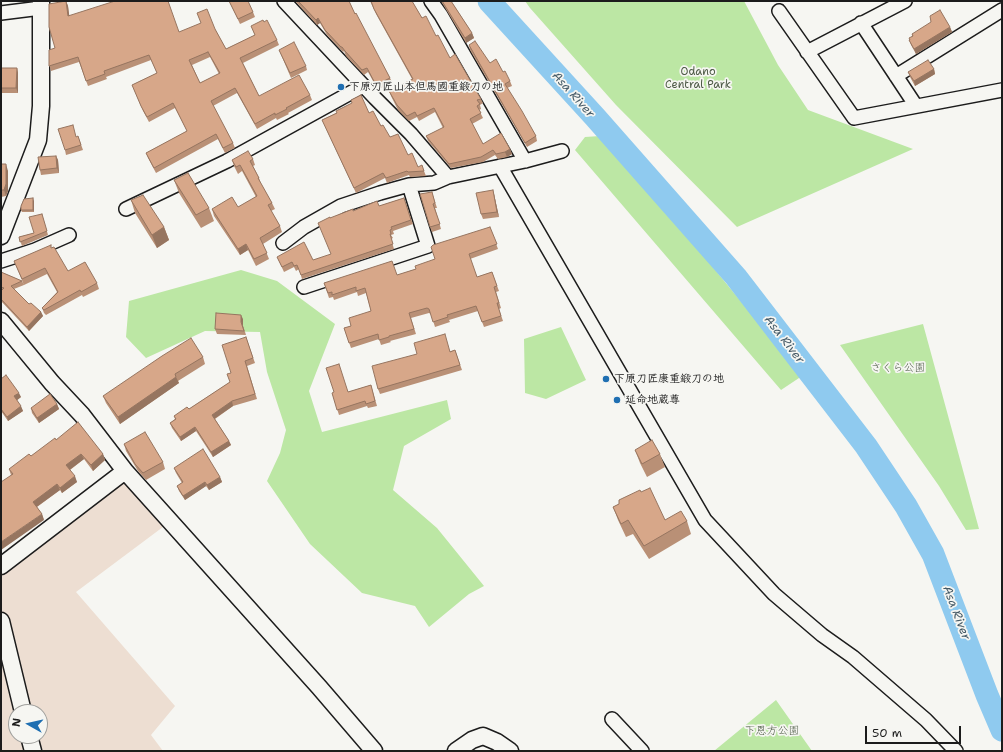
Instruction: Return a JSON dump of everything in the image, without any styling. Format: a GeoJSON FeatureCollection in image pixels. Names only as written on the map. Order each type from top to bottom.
{"type":"FeatureCollection","features":[{"type":"Feature","properties":{"kind":"street"},"geometry":{"type":"LineString","coordinates":[[284,1],[363,86],[411,134],[448,177]]}},
{"type":"Feature","properties":{"kind":"street"},"geometry":{"type":"LineString","coordinates":[[432,1],[525,161]]}},
{"type":"Feature","properties":{"kind":"street"},"geometry":{"type":"LineString","coordinates":[[807,52],[905,1]]}},
{"type":"Feature","properties":{"kind":"street"},"geometry":{"type":"LineString","coordinates":[[1,13],[41,4],[41,106],[38,140],[1,236]]}},
{"type":"Feature","properties":{"kind":"street"},"geometry":{"type":"LineString","coordinates":[[896,76],[1002,10]]}},
{"type":"Feature","properties":{"kind":"street"},"geometry":{"type":"LineString","coordinates":[[779,11],[854,118],[1002,90]]}},
{"type":"Feature","properties":{"kind":"street"},"geometry":{"type":"LineString","coordinates":[[861,24],[916,106]]}},
{"type":"Feature","properties":{"kind":"street"},"geometry":{"type":"LineString","coordinates":[[126,208],[227,161],[363,86]]}},
{"type":"Feature","properties":{"kind":"street"},"geometry":{"type":"LineString","coordinates":[[282,244],[304,227],[341,206],[380,193],[410,185],[434,183],[448,177],[525,161],[562,151]]}},
{"type":"Feature","properties":{"kind":"street"},"geometry":{"type":"LineString","coordinates":[[500,166],[705,520],[774,594],[822,635],[853,657],[926,720],[956,751]]}},
{"type":"Feature","properties":{"kind":"street"},"geometry":{"type":"LineString","coordinates":[[304,287],[428,246],[410,185]]}},
{"type":"Feature","properties":{"kind":"street"},"geometry":{"type":"LineString","coordinates":[[1,261],[35,250],[69,235]]}},
{"type":"Feature","properties":{"kind":"street"},"geometry":{"type":"LineString","coordinates":[[1,321],[82,415],[125,471],[319,687],[374,751]]}},
{"type":"Feature","properties":{"kind":"street"},"geometry":{"type":"LineString","coordinates":[[1,566],[125,471]]}},
{"type":"Feature","properties":{"kind":"street"},"geometry":{"type":"LineString","coordinates":[[1,620],[21,704]]}},
{"type":"Feature","properties":{"kind":"street"},"geometry":{"type":"LineString","coordinates":[[612,719],[642,751]]}},
{"type":"Feature","properties":{"kind":"street"},"geometry":{"type":"LineString","coordinates":[[456,751],[472,740],[483,736],[497,742],[510,751]]}},
{"type":"Feature","properties":{"kind":"shaded area"},"geometry":{"type":"Polygon","coordinates":[[[125,471],[171,521],[76,592],[175,706],[151,735],[163,751],[1,751],[1,566],[125,471]]]}},
{"type":"Feature","properties":{"kind":"green space","name":"Odano Central Park"},"geometry":{"type":"Polygon","coordinates":[[[525,1],[744,1],[778,65],[808,110],[913,149],[737,227],[616,105],[525,1]]]}},
{"type":"Feature","properties":{"kind":"green space"},"geometry":{"type":"Polygon","coordinates":[[[600,136],[707,260],[802,376],[781,390],[575,150],[585,137],[600,136]]]}},
{"type":"Feature","properties":{"kind":"green space"},"geometry":{"type":"Polygon","coordinates":[[[241,270],[277,281],[335,324],[309,391],[322,432],[447,400],[451,419],[404,446],[393,490],[437,528],[484,586],[469,594],[429,627],[415,606],[362,593],[310,544],[267,481],[280,453],[286,430],[267,372],[260,332],[205,331],[146,358],[126,337],[129,301],[241,270]]]}},
{"type":"Feature","properties":{"kind":"green space","name":"さくら公園"},"geometry":{"type":"Polygon","coordinates":[[[923,324],[979,529],[966,530],[939,486],[840,345],[923,324]]]}},
{"type":"Feature","properties":{"kind":"green space"},"geometry":{"type":"Polygon","coordinates":[[[561,327],[586,380],[546,399],[525,393],[524,339],[561,327]]]}},
{"type":"Feature","properties":{"kind":"green space","name":"下恩方公園"},"geometry":{"type":"Polygon","coordinates":[[[776,700],[812,751],[714,751],[776,700]]]}},
{"type":"Feature","properties":{"kind":"building"},"geometry":{"type":"Polygon","coordinates":[[[66,1],[68,16],[115,1],[168,1],[179,32],[201,23],[197,13],[207,9],[215,29],[226,49],[255,35],[251,26],[263,20],[264,22],[267,20],[277,40],[240,58],[259,96],[299,75],[310,95],[286,108],[287,109],[275,115],[275,113],[255,124],[235,88],[211,101],[233,143],[223,148],[216,134],[154,168],[146,153],[187,131],[173,103],[147,117],[141,106],[132,85],[157,73],[149,55],[104,71],[105,74],[86,81],[78,57],[49,66],[49,50],[55,48],[49,27],[49,4],[66,1]],[[208,52],[189,60],[200,83],[220,73],[208,52]]]}},
{"type":"Feature","properties":{"kind":"building"},"geometry":{"type":"Polygon","coordinates":[[[229,1],[248,1],[253,12],[238,19],[229,1]]]}},
{"type":"Feature","properties":{"kind":"building"},"geometry":{"type":"Polygon","coordinates":[[[298,1],[349,1],[390,78],[376,85],[367,68],[362,70],[325,30],[318,18],[316,20],[298,1]]]}},
{"type":"Feature","properties":{"kind":"building"},"geometry":{"type":"Polygon","coordinates":[[[371,1],[412,1],[422,18],[426,16],[436,36],[438,35],[450,58],[455,54],[481,99],[477,100],[480,104],[477,106],[481,113],[470,119],[483,144],[501,133],[510,149],[496,154],[493,150],[481,157],[449,164],[426,136],[444,127],[434,108],[417,116],[415,112],[407,116],[397,105],[389,91],[413,79],[371,1]]]}},
{"type":"Feature","properties":{"kind":"building"},"geometry":{"type":"Polygon","coordinates":[[[442,1],[451,1],[472,33],[465,38],[442,1]]]}},
{"type":"Feature","properties":{"kind":"building"},"geometry":{"type":"Polygon","coordinates":[[[940,10],[950,27],[914,49],[909,38],[913,36],[912,34],[931,22],[930,16],[940,10]]]}},
{"type":"Feature","properties":{"kind":"building"},"geometry":{"type":"Polygon","coordinates":[[[475,41],[490,63],[496,59],[510,81],[505,84],[536,136],[525,143],[469,45],[475,41]]]}},
{"type":"Feature","properties":{"kind":"building"},"geometry":{"type":"Polygon","coordinates":[[[294,42],[306,66],[290,73],[279,50],[294,42]]]}},
{"type":"Feature","properties":{"kind":"building"},"geometry":{"type":"Polygon","coordinates":[[[928,60],[934,69],[914,81],[908,72],[928,60]]]}},
{"type":"Feature","properties":{"kind":"building"},"geometry":{"type":"Polygon","coordinates":[[[1,68],[17,68],[16,88],[1,88],[1,68]]]}},
{"type":"Feature","properties":{"kind":"building"},"geometry":{"type":"Polygon","coordinates":[[[361,95],[369,113],[373,111],[381,126],[383,125],[390,137],[398,134],[408,155],[412,153],[418,167],[422,165],[424,171],[407,171],[386,178],[383,173],[354,188],[322,120],[337,113],[336,111],[352,103],[351,100],[361,95]]]}},
{"type":"Feature","properties":{"kind":"building"},"geometry":{"type":"Polygon","coordinates":[[[73,125],[76,137],[78,136],[81,145],[65,150],[58,129],[73,125]]]}},
{"type":"Feature","properties":{"kind":"building"},"geometry":{"type":"Polygon","coordinates":[[[248,151],[253,159],[250,161],[272,203],[268,205],[280,226],[260,238],[267,253],[254,259],[246,244],[238,249],[212,209],[232,197],[238,207],[257,196],[240,165],[236,167],[232,160],[248,151]]]}},
{"type":"Feature","properties":{"kind":"building"},"geometry":{"type":"Polygon","coordinates":[[[56,156],[57,168],[40,170],[38,157],[56,156]]]}},
{"type":"Feature","properties":{"kind":"building"},"geometry":{"type":"Polygon","coordinates":[[[1,164],[6,164],[6,184],[4,190],[1,190],[1,164]]]}},
{"type":"Feature","properties":{"kind":"building"},"geometry":{"type":"Polygon","coordinates":[[[188,173],[209,208],[196,215],[174,180],[188,173]]]}},
{"type":"Feature","properties":{"kind":"building"},"geometry":{"type":"Polygon","coordinates":[[[493,190],[497,212],[481,214],[476,193],[493,190]]]}},
{"type":"Feature","properties":{"kind":"building"},"geometry":{"type":"Polygon","coordinates":[[[432,192],[435,203],[433,204],[440,224],[430,227],[420,194],[432,192]]]}},
{"type":"Feature","properties":{"kind":"building"},"geometry":{"type":"Polygon","coordinates":[[[143,195],[164,227],[152,235],[131,200],[143,195]]]}},
{"type":"Feature","properties":{"kind":"building"},"geometry":{"type":"Polygon","coordinates":[[[33,198],[33,210],[21,210],[24,199],[33,198]]]}},
{"type":"Feature","properties":{"kind":"building"},"geometry":{"type":"Polygon","coordinates":[[[404,198],[411,220],[391,227],[392,229],[390,230],[390,234],[393,244],[301,275],[297,265],[294,266],[292,262],[282,267],[277,257],[304,242],[313,260],[331,254],[318,223],[330,217],[353,209],[353,211],[377,201],[379,206],[404,198]]]}},
{"type":"Feature","properties":{"kind":"building"},"geometry":{"type":"Polygon","coordinates":[[[42,214],[47,231],[20,242],[19,237],[34,233],[29,217],[42,214]]]}},
{"type":"Feature","properties":{"kind":"building"},"geometry":{"type":"Polygon","coordinates":[[[490,227],[497,244],[469,254],[477,277],[492,272],[497,286],[494,287],[501,316],[482,322],[476,306],[447,315],[448,317],[433,322],[429,309],[427,308],[409,313],[414,329],[379,340],[378,334],[349,343],[344,328],[351,326],[349,318],[371,311],[365,288],[356,291],[356,287],[332,295],[332,292],[328,293],[324,283],[392,261],[397,275],[416,269],[415,266],[435,259],[431,247],[433,245],[490,227]]]}},
{"type":"Feature","properties":{"kind":"building"},"geometry":{"type":"Polygon","coordinates":[[[51,245],[51,248],[54,247],[68,271],[85,262],[97,283],[81,292],[80,290],[44,310],[42,308],[58,292],[45,268],[22,279],[14,261],[51,245]]]}},
{"type":"Feature","properties":{"kind":"building"},"geometry":{"type":"Polygon","coordinates":[[[1,272],[22,281],[11,286],[29,304],[31,303],[41,312],[27,327],[1,299],[1,291],[4,288],[1,287],[1,272]]]}},
{"type":"Feature","properties":{"kind":"building"},"geometry":{"type":"Polygon","coordinates":[[[216,313],[241,315],[241,322],[244,331],[215,329],[216,313]]]}},
{"type":"Feature","properties":{"kind":"building"},"geometry":{"type":"Polygon","coordinates":[[[445,334],[450,352],[455,350],[460,365],[378,389],[372,366],[417,354],[414,343],[445,334]]]}},
{"type":"Feature","properties":{"kind":"building"},"geometry":{"type":"Polygon","coordinates":[[[246,337],[253,358],[245,361],[255,394],[232,401],[212,415],[229,441],[211,452],[195,427],[180,437],[170,423],[176,419],[174,416],[187,407],[189,409],[230,382],[227,374],[231,373],[222,345],[246,337]]]}},
{"type":"Feature","properties":{"kind":"building"},"geometry":{"type":"Polygon","coordinates":[[[191,338],[203,357],[175,374],[176,377],[118,417],[103,396],[191,338]]]}},
{"type":"Feature","properties":{"kind":"building"},"geometry":{"type":"Polygon","coordinates":[[[339,364],[348,392],[371,385],[375,401],[366,404],[365,401],[337,410],[332,393],[334,392],[326,368],[339,364]]]}},
{"type":"Feature","properties":{"kind":"building"},"geometry":{"type":"Polygon","coordinates":[[[6,375],[19,393],[14,396],[21,406],[7,417],[1,409],[1,379],[6,375]]]}},
{"type":"Feature","properties":{"kind":"building"},"geometry":{"type":"Polygon","coordinates":[[[50,394],[57,404],[37,418],[31,408],[50,394]]]}},
{"type":"Feature","properties":{"kind":"building"},"geometry":{"type":"Polygon","coordinates":[[[78,422],[103,454],[91,465],[81,454],[66,465],[75,476],[60,488],[57,484],[33,502],[42,514],[1,542],[1,482],[13,474],[9,469],[29,454],[31,456],[55,438],[56,440],[78,422]]]}},
{"type":"Feature","properties":{"kind":"building"},"geometry":{"type":"Polygon","coordinates":[[[145,432],[163,462],[143,473],[135,464],[124,444],[145,432]]]}},
{"type":"Feature","properties":{"kind":"building"},"geometry":{"type":"Polygon","coordinates":[[[652,440],[660,454],[642,464],[635,450],[652,440]]]}},
{"type":"Feature","properties":{"kind":"building"},"geometry":{"type":"Polygon","coordinates":[[[203,449],[220,477],[207,485],[205,482],[183,496],[177,486],[183,482],[174,468],[203,449]]]}},
{"type":"Feature","properties":{"kind":"building"},"geometry":{"type":"Polygon","coordinates":[[[650,488],[665,520],[681,511],[687,521],[644,546],[628,520],[621,524],[613,507],[619,504],[619,500],[640,490],[641,492],[650,488]]]}},
{"type":"Feature","properties":{"kind":"waterway","name":"Asa River"},"geometry":{"type":"LineString","coordinates":[[489,1],[595,117],[736,277],[866,446],[906,506],[933,554],[1002,730]]}},
{"type":"Feature","properties":{"kind":"place","name":"下原刀匠山本但馬國重鍛刀の地"},"geometry":{"type":"Point","coordinates":[341,87]}},
{"type":"Feature","properties":{"kind":"place","name":"下原刀匠康重鍛刀の地"},"geometry":{"type":"Point","coordinates":[606,379]}},
{"type":"Feature","properties":{"kind":"place","name":"延命地蔵尊"},"geometry":{"type":"Point","coordinates":[617,400]}}]}
